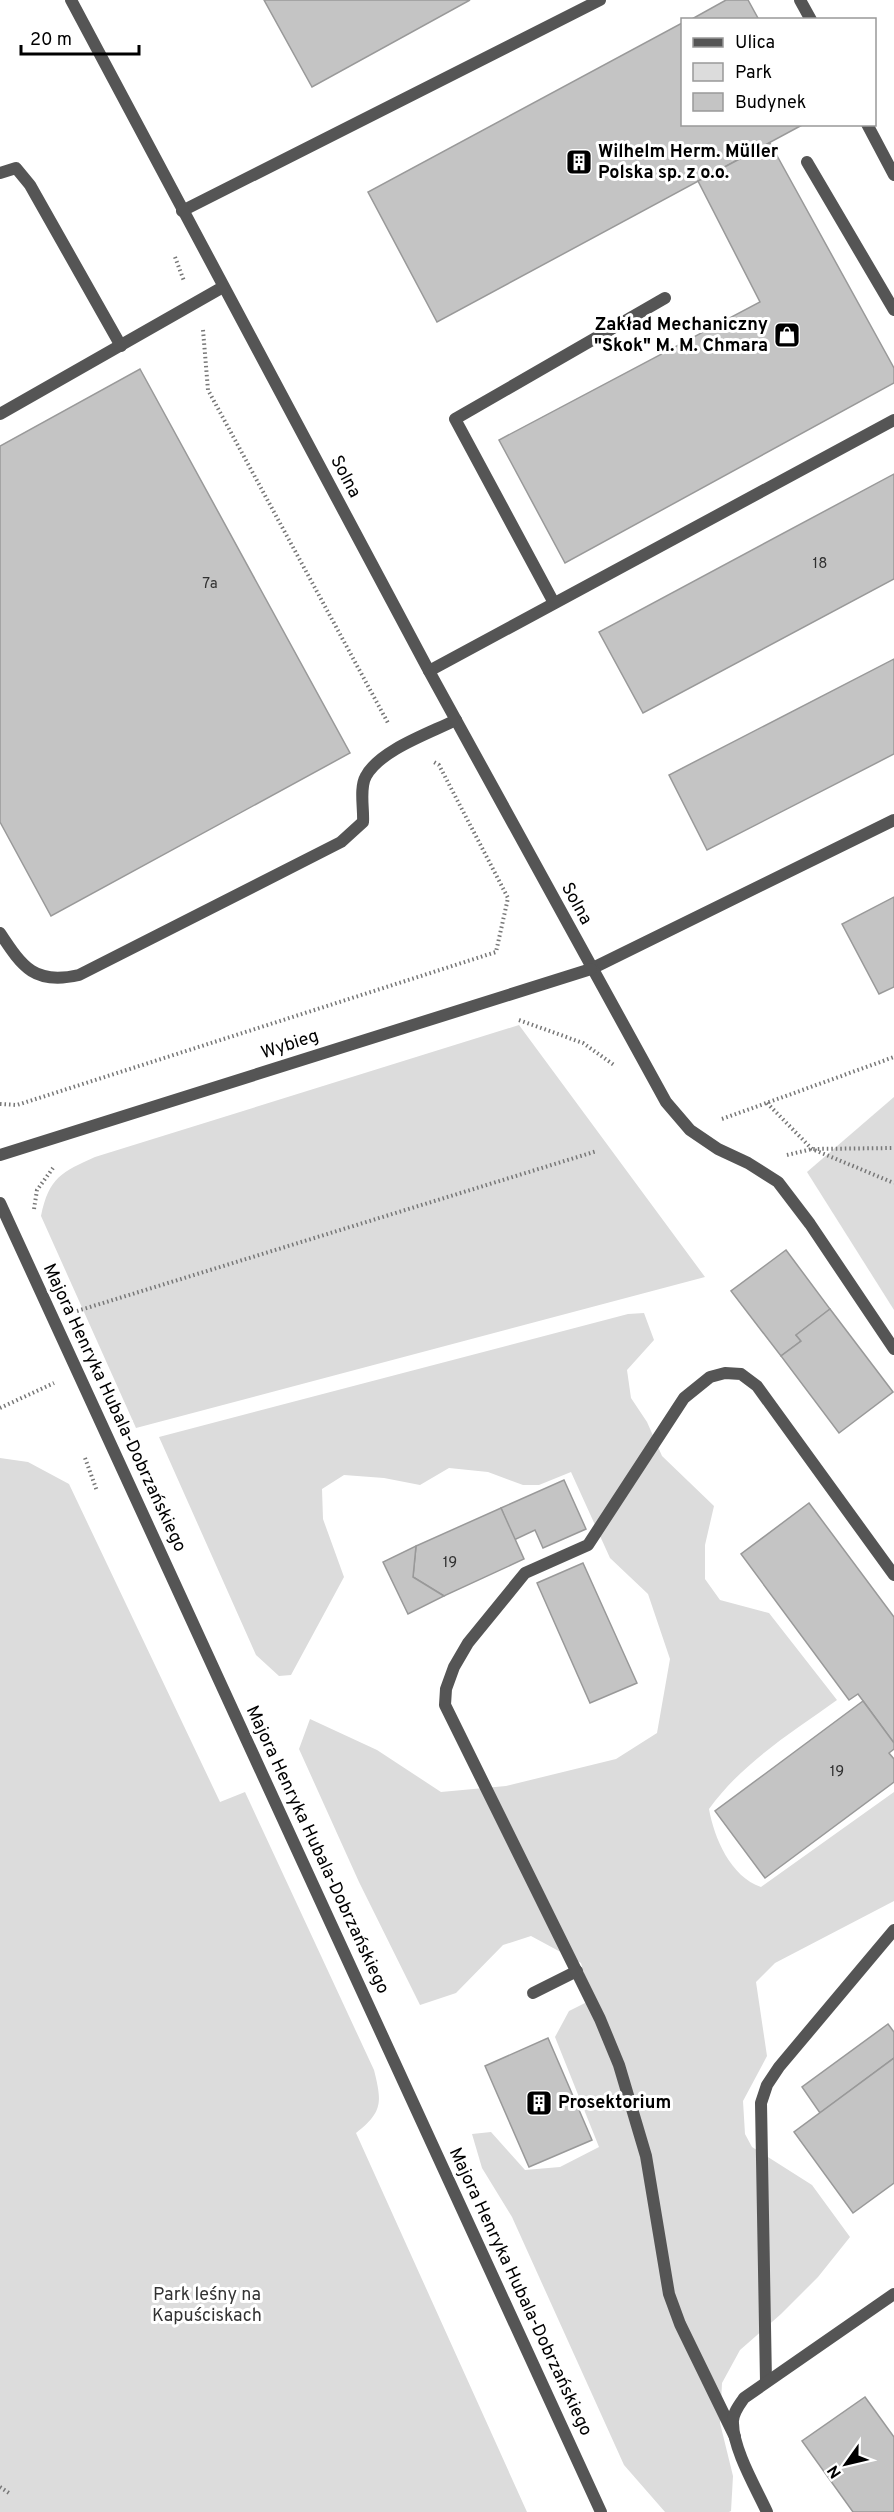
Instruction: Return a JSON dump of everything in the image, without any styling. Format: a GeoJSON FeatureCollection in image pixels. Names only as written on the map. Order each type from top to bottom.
{"type":"FeatureCollection","features":[{"type":"Feature","properties":{"kind":"street","name":"Solna"},"geometry":{"type":"LineString","coordinates":[[71,0],[429,671],[666,1102],[690,1130],[718,1149],[748,1163],[778,1182],[810,1224],[894,1349]]}},
{"type":"Feature","properties":{"kind":"street"},"geometry":{"type":"LineString","coordinates":[[182,211],[600,0]]}},
{"type":"Feature","properties":{"kind":"street"},"geometry":{"type":"LineString","coordinates":[[800,0],[810,18]]}},
{"type":"Feature","properties":{"kind":"street"},"geometry":{"type":"LineString","coordinates":[[868,126],[894,175]]}},
{"type":"Feature","properties":{"kind":"street"},"geometry":{"type":"LineString","coordinates":[[807,162],[894,310]]}},
{"type":"Feature","properties":{"kind":"street"},"geometry":{"type":"LineString","coordinates":[[0,173],[16,168],[30,184],[121,346]]}},
{"type":"Feature","properties":{"kind":"street"},"geometry":{"type":"LineString","coordinates":[[0,414],[194,306],[223,287]]}},
{"type":"Feature","properties":{"kind":"street"},"geometry":{"type":"LineString","coordinates":[[554,603],[455,419],[665,298]]}},
{"type":"Feature","properties":{"kind":"street"},"geometry":{"type":"LineString","coordinates":[[429,671],[894,420]]}},
{"type":"Feature","properties":{"kind":"street"},"geometry":{"type":"LineString","coordinates":[[0,933],[17,959],[38,977],[58,980],[79,975],[341,842],[363,822],[363,787],[366,776],[387,754],[456,720]]}},
{"type":"Feature","properties":{"kind":"street","name":"Wybieg"},"geometry":{"type":"LineString","coordinates":[[0,1155],[591,969],[894,820]]}},
{"type":"Feature","properties":{"kind":"street","name":"Majora Henryka Hubala-Dobrzańskiego"},"geometry":{"type":"LineString","coordinates":[[0,1203],[601,2512]]}},
{"type":"Feature","properties":{"kind":"street"},"geometry":{"type":"LineString","coordinates":[[767,2512],[735,2437],[680,2324],[669,2294],[646,2156],[619,2066],[577,1971],[445,1705],[446,1689],[454,1667],[493,1612],[525,1573],[588,1545],[684,1398],[710,1377],[726,1373],[741,1374],[757,1386],[894,1575]]}},
{"type":"Feature","properties":{"kind":"street"},"geometry":{"type":"LineString","coordinates":[[766,2382],[761,2103],[766,2085],[894,1930]]}},
{"type":"Feature","properties":{"kind":"street"},"geometry":{"type":"LineString","coordinates":[[533,1993],[577,1971]]}},
{"type":"Feature","properties":{"kind":"street"},"geometry":{"type":"LineString","coordinates":[[735,2437],[732,2422],[737,2407],[744,2398],[894,2294]]}},
{"type":"Feature","properties":{"kind":"path"},"geometry":{"type":"LineString","coordinates":[[0,1104],[17,1105],[496,952],[508,898],[439,765],[407,744],[381,713],[208,390],[203,331],[172,250]]}},
{"type":"Feature","properties":{"kind":"path"},"geometry":{"type":"LineString","coordinates":[[515,1019],[583,1043],[620,1070]]}},
{"type":"Feature","properties":{"kind":"path"},"geometry":{"type":"LineString","coordinates":[[690,1130],[894,1057]]}},
{"type":"Feature","properties":{"kind":"path"},"geometry":{"type":"LineString","coordinates":[[767,1103],[812,1149],[894,1183]]}},
{"type":"Feature","properties":{"kind":"path"},"geometry":{"type":"LineString","coordinates":[[748,1163],[812,1149],[894,1148]]}},
{"type":"Feature","properties":{"kind":"path"},"geometry":{"type":"LineString","coordinates":[[54,1320],[597,1151]]}},
{"type":"Feature","properties":{"kind":"path"},"geometry":{"type":"LineString","coordinates":[[0,1408],[78,1373]]}},
{"type":"Feature","properties":{"kind":"path"},"geometry":{"type":"LineString","coordinates":[[0,2487],[9,2493]]}},
{"type":"Feature","properties":{"kind":"green space"},"geometry":{"type":"Polygon","coordinates":[[[519,1025],[705,1277],[136,1428],[41,1216],[48,1192],[59,1177],[95,1157],[519,1025]]]}},
{"type":"Feature","properties":{"kind":"green space"},"geometry":{"type":"Polygon","coordinates":[[[894,1097],[894,1310],[807,1172],[894,1097]]]}},
{"type":"Feature","properties":{"kind":"green space"},"geometry":{"type":"Polygon","coordinates":[[[644,1313],[654,1340],[627,1370],[631,1398],[647,1422],[662,1456],[714,1506],[705,1545],[705,1579],[720,1600],[769,1613],[837,1700],[752,1763],[722,1792],[709,1809],[720,1844],[741,1875],[761,1887],[894,1792],[894,1901],[775,1963],[756,1982],[767,2056],[743,2101],[745,2134],[752,2147],[812,2185],[850,2237],[818,2277],[740,2350],[722,2383],[720,2423],[733,2476],[731,2511],[729,2512],[665,2512],[624,2465],[512,2217],[482,2168],[472,2134],[491,2132],[525,2170],[560,2167],[599,2147],[555,2037],[569,2011],[591,2000],[581,1963],[531,1936],[503,1945],[456,1993],[420,2005],[359,1882],[299,1749],[310,1719],[377,1750],[441,1792],[506,1786],[616,1759],[657,1733],[670,1659],[648,1594],[610,1558],[571,1472],[539,1485],[523,1485],[488,1472],[449,1468],[420,1485],[384,1478],[344,1475],[322,1489],[323,1519],[344,1577],[291,1675],[279,1676],[256,1655],[159,1437],[628,1314],[644,1313]]]}},
{"type":"Feature","properties":{"kind":"green space","name":"Park leśny na Kapuściskach"},"geometry":{"type":"Polygon","coordinates":[[[0,1458],[28,1462],[69,1484],[220,1802],[245,1792],[374,2070],[379,2098],[378,2106],[371,2119],[356,2133],[527,2512],[0,2512],[0,1458]]]}},
{"type":"Feature","properties":{"kind":"building"},"geometry":{"type":"Polygon","coordinates":[[[264,0],[470,0],[312,87],[264,0]]]}},
{"type":"Feature","properties":{"kind":"building"},"geometry":{"type":"Polygon","coordinates":[[[726,0],[748,0],[758,18],[694,18],[726,0]]]}},
{"type":"Feature","properties":{"kind":"building","name":"Wilhelm Herm. Müller Polska sp. z o.o."},"geometry":{"type":"Polygon","coordinates":[[[681,24],[681,126],[800,126],[437,322],[368,192],[681,24]]]}},
{"type":"Feature","properties":{"kind":"building","name":"Zakład Mechaniczny \"Skok\" M. M. Chmara"},"geometry":{"type":"Polygon","coordinates":[[[770,143],[894,368],[894,383],[565,563],[499,440],[760,302],[698,181],[770,143]]]}},
{"type":"Feature","properties":{"kind":"building"},"geometry":{"type":"Polygon","coordinates":[[[140,369],[350,753],[51,916],[0,822],[0,446],[140,369]]]}},
{"type":"Feature","properties":{"kind":"building"},"geometry":{"type":"Polygon","coordinates":[[[894,474],[894,579],[643,713],[599,632],[894,474]]]}},
{"type":"Feature","properties":{"kind":"building"},"geometry":{"type":"Polygon","coordinates":[[[894,659],[894,754],[707,850],[669,775],[894,659]]]}},
{"type":"Feature","properties":{"kind":"building"},"geometry":{"type":"Polygon","coordinates":[[[894,897],[894,987],[879,994],[842,924],[894,897]]]}},
{"type":"Feature","properties":{"kind":"building"},"geometry":{"type":"Polygon","coordinates":[[[786,1250],[830,1309],[796,1335],[801,1341],[781,1356],[731,1291],[786,1250]]]}},
{"type":"Feature","properties":{"kind":"building"},"geometry":{"type":"Polygon","coordinates":[[[830,1309],[893,1392],[839,1433],[781,1356],[801,1341],[796,1335],[830,1309]]]}},
{"type":"Feature","properties":{"kind":"building"},"geometry":{"type":"Polygon","coordinates":[[[564,1480],[586,1529],[543,1548],[535,1530],[514,1540],[501,1508],[564,1480]]]}},
{"type":"Feature","properties":{"kind":"building"},"geometry":{"type":"Polygon","coordinates":[[[809,1503],[894,1617],[894,1743],[858,1694],[849,1700],[741,1554],[809,1503]]]}},
{"type":"Feature","properties":{"kind":"building"},"geometry":{"type":"Polygon","coordinates":[[[501,1508],[524,1559],[444,1596],[413,1577],[416,1546],[501,1508]]]}},
{"type":"Feature","properties":{"kind":"building"},"geometry":{"type":"Polygon","coordinates":[[[416,1546],[413,1577],[444,1596],[408,1614],[383,1562],[416,1546]]]}},
{"type":"Feature","properties":{"kind":"building"},"geometry":{"type":"Polygon","coordinates":[[[583,1563],[637,1683],[590,1703],[537,1583],[583,1563]]]}},
{"type":"Feature","properties":{"kind":"building"},"geometry":{"type":"Polygon","coordinates":[[[863,1701],[894,1743],[894,1749],[889,1753],[894,1759],[894,1782],[765,1878],[715,1811],[863,1701]]]}},
{"type":"Feature","properties":{"kind":"building"},"geometry":{"type":"Polygon","coordinates":[[[888,2024],[894,2032],[894,2058],[820,2113],[802,2087],[888,2024]]]}},
{"type":"Feature","properties":{"kind":"building","name":"Prosektorium"},"geometry":{"type":"Polygon","coordinates":[[[548,2038],[592,2140],[529,2167],[485,2066],[548,2038]]]}},
{"type":"Feature","properties":{"kind":"building"},"geometry":{"type":"Polygon","coordinates":[[[894,2058],[894,2183],[853,2213],[794,2132],[894,2058]]]}},
{"type":"Feature","properties":{"kind":"building"},"geometry":{"type":"Polygon","coordinates":[[[865,2397],[894,2437],[894,2512],[853,2512],[802,2441],[865,2397]]]}},
{"type":"Feature","properties":{"kind":"place","name":"Wilhelm Herm. Müller Polska sp. z o.o."},"geometry":{"type":"Point","coordinates":[579,162]}},
{"type":"Feature","properties":{"kind":"place","name":"Zakład Mechaniczny \"Skok\" M. M. Chmara"},"geometry":{"type":"Point","coordinates":[787,335]}},
{"type":"Feature","properties":{"kind":"place","name":"Prosektorium"},"geometry":{"type":"Point","coordinates":[539,2103]}}]}
